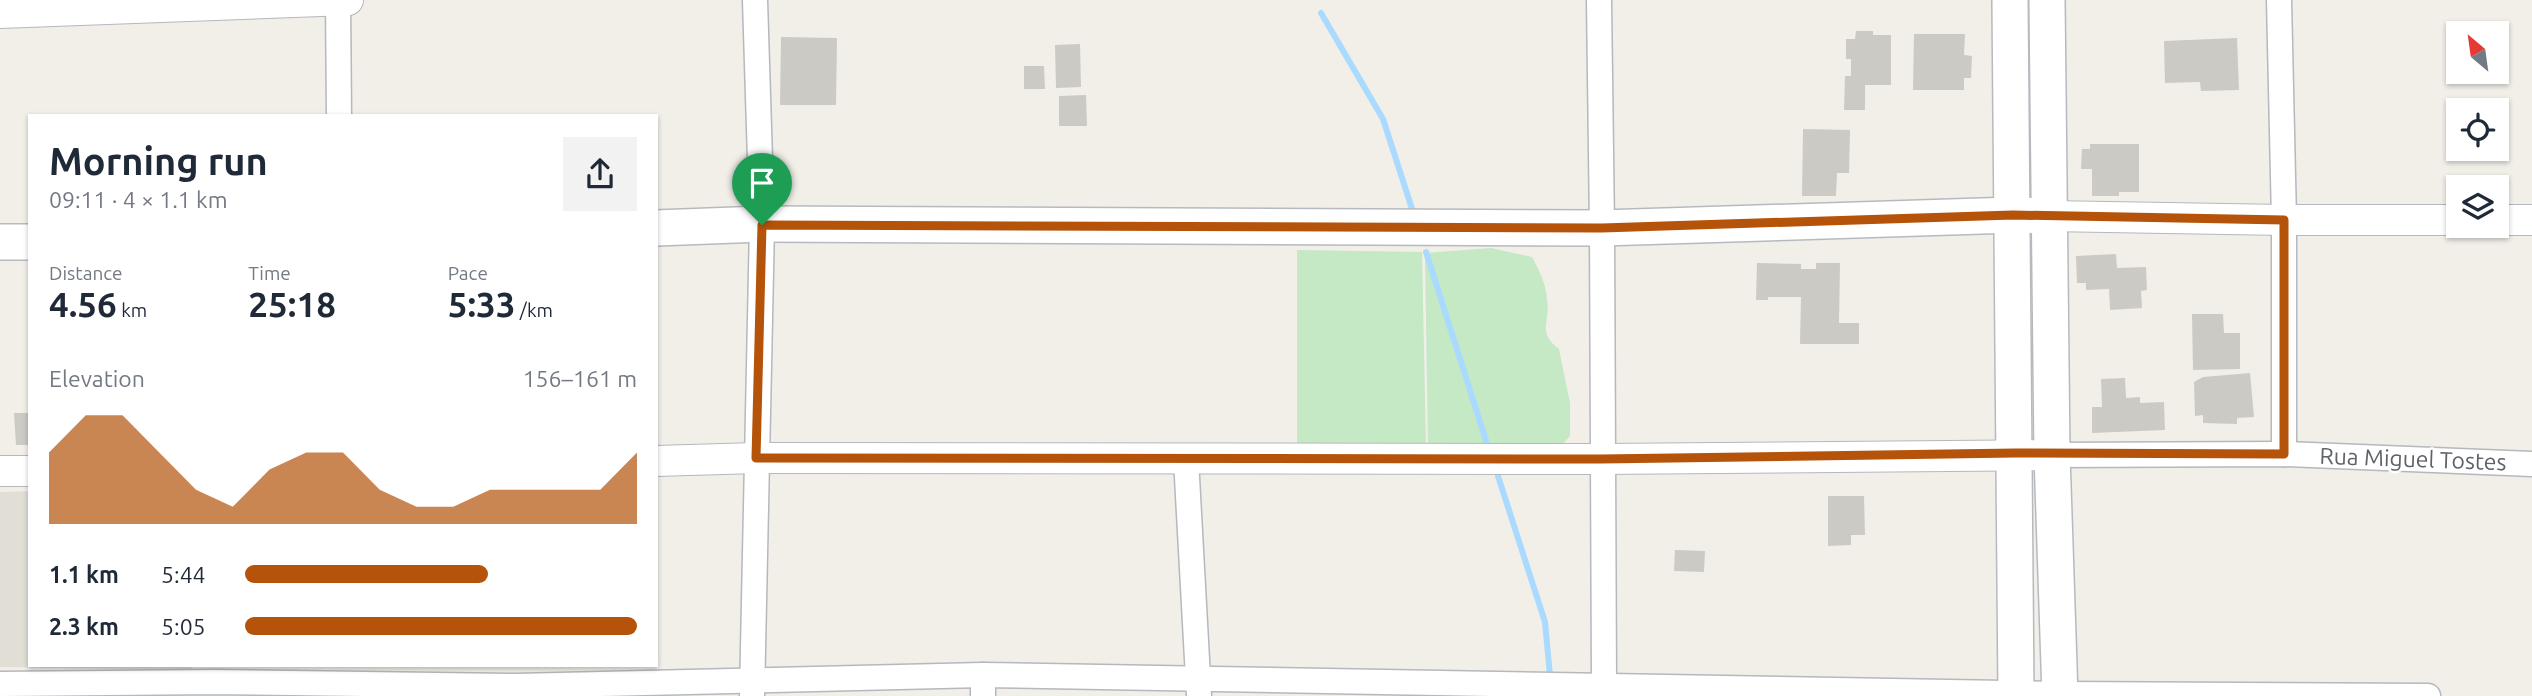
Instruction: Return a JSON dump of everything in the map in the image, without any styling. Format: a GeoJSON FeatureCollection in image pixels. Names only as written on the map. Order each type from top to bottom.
{"type":"FeatureCollection","features":[{"type":"Feature","properties":{"kind":"main road"},"geometry":{"type":"LineString","coordinates":[[2010,0],[2016,694]]}},
{"type":"Feature","properties":{"kind":"main road"},"geometry":{"type":"LineString","coordinates":[[2047,0],[2052,455],[2060,695]]}},
{"type":"Feature","properties":{"kind":"main road"},"geometry":{"type":"LineString","coordinates":[[658,228],[762,225],[1602,228],[2048,216]]}},
{"type":"Feature","properties":{"kind":"main road"},"geometry":{"type":"LineString","coordinates":[[0,242],[28,242]]}},
{"type":"Feature","properties":{"kind":"street"},"geometry":{"type":"LineString","coordinates":[[338,0],[339,114]]}},
{"type":"Feature","properties":{"kind":"street"},"geometry":{"type":"LineString","coordinates":[[0,13],[348,0]]}},
{"type":"Feature","properties":{"kind":"street"},"geometry":{"type":"LineString","coordinates":[[752,688],[762,225],[755,0]]}},
{"type":"Feature","properties":{"kind":"street"},"geometry":{"type":"LineString","coordinates":[[1599,0],[1604,684]]}},
{"type":"Feature","properties":{"kind":"street"},"geometry":{"type":"LineString","coordinates":[[2279,0],[2284,220],[2284,454]]}},
{"type":"Feature","properties":{"kind":"street"},"geometry":{"type":"LineString","coordinates":[[2048,216],[2446,220]]}},
{"type":"Feature","properties":{"kind":"street"},"geometry":{"type":"LineString","coordinates":[[2509,220],[2532,220]]}},
{"type":"Feature","properties":{"kind":"street","name":"Rua Miguel Tostes"},"geometry":{"type":"LineString","coordinates":[[658,461],[756,458],[1601,459],[2015,453],[2284,454],[2532,464]]}},
{"type":"Feature","properties":{"kind":"street"},"geometry":{"type":"LineString","coordinates":[[1186,459],[1198,687]]}},
{"type":"Feature","properties":{"kind":"street"},"geometry":{"type":"LineString","coordinates":[[0,471],[28,471]]}},
{"type":"Feature","properties":{"kind":"street"},"geometry":{"type":"LineString","coordinates":[[0,684],[215,681],[516,682],[752,688],[1604,684],[2060,695],[2428,696]]}},
{"type":"Feature","properties":{"kind":"shaded area"},"geometry":{"type":"Polygon","coordinates":[[[28,491],[28,667],[193,667],[192,670],[0,667],[0,492],[28,491]]]}},
{"type":"Feature","properties":{"kind":"green space"},"geometry":{"type":"Polygon","coordinates":[[[1491,248],[1532,257],[1544,283],[1548,307],[1546,332],[1559,349],[1570,403],[1570,436],[1558,449],[1428,449],[1425,253],[1491,248]]]}},
{"type":"Feature","properties":{"kind":"green space"},"geometry":{"type":"Polygon","coordinates":[[[1297,250],[1422,252],[1426,449],[1297,446],[1297,250]]]}},
{"type":"Feature","properties":{"kind":"building"},"geometry":{"type":"Polygon","coordinates":[[[1856,31],[1891,35],[1891,85],[1865,85],[1865,110],[1844,110],[1845,76],[1851,76],[1851,59],[1846,59],[1846,39],[1855,39],[1856,31]]]}},
{"type":"Feature","properties":{"kind":"building"},"geometry":{"type":"Polygon","coordinates":[[[1914,34],[1965,34],[1964,55],[1972,56],[1971,78],[1964,78],[1964,90],[1913,90],[1914,34]]]}},
{"type":"Feature","properties":{"kind":"building"},"geometry":{"type":"Polygon","coordinates":[[[781,37],[837,38],[836,105],[780,105],[781,37]]]}},
{"type":"Feature","properties":{"kind":"building"},"geometry":{"type":"Polygon","coordinates":[[[2237,38],[2239,90],[2201,91],[2200,82],[2165,83],[2164,41],[2237,38]]]}},
{"type":"Feature","properties":{"kind":"building"},"geometry":{"type":"Polygon","coordinates":[[[1080,44],[1081,87],[1056,88],[1055,45],[1080,44]]]}},
{"type":"Feature","properties":{"kind":"building"},"geometry":{"type":"Polygon","coordinates":[[[1024,66],[1044,66],[1045,89],[1024,89],[1024,66]]]}},
{"type":"Feature","properties":{"kind":"building"},"geometry":{"type":"Polygon","coordinates":[[[1086,95],[1087,126],[1059,126],[1059,96],[1086,95]]]}},
{"type":"Feature","properties":{"kind":"building"},"geometry":{"type":"Polygon","coordinates":[[[1803,129],[1850,130],[1849,173],[1837,173],[1836,196],[1802,196],[1803,129]]]}},
{"type":"Feature","properties":{"kind":"building"},"geometry":{"type":"Polygon","coordinates":[[[2090,144],[2139,144],[2139,192],[2119,192],[2119,196],[2092,196],[2092,169],[2081,169],[2082,149],[2090,149],[2090,144]]]}},
{"type":"Feature","properties":{"kind":"building"},"geometry":{"type":"Polygon","coordinates":[[[2116,254],[2117,268],[2146,267],[2147,290],[2141,291],[2142,308],[2110,310],[2109,289],[2086,290],[2086,283],[2077,283],[2076,256],[2116,254]]]}},
{"type":"Feature","properties":{"kind":"building"},"geometry":{"type":"Polygon","coordinates":[[[1757,263],[1801,264],[1801,269],[1816,269],[1816,263],[1840,263],[1839,323],[1859,323],[1859,344],[1800,344],[1801,297],[1768,297],[1768,300],[1756,300],[1757,263]]]}},
{"type":"Feature","properties":{"kind":"building"},"geometry":{"type":"Polygon","coordinates":[[[2192,314],[2223,314],[2224,333],[2240,333],[2240,369],[2193,370],[2192,314]]]}},
{"type":"Feature","properties":{"kind":"building"},"geometry":{"type":"Polygon","coordinates":[[[2250,373],[2254,417],[2237,418],[2237,424],[2203,423],[2203,415],[2195,416],[2194,382],[2203,377],[2250,373]]]}},
{"type":"Feature","properties":{"kind":"building"},"geometry":{"type":"Polygon","coordinates":[[[2125,378],[2126,398],[2140,397],[2140,403],[2164,402],[2165,430],[2092,433],[2092,407],[2102,407],[2101,379],[2125,378]]]}},
{"type":"Feature","properties":{"kind":"building"},"geometry":{"type":"Polygon","coordinates":[[[14,413],[28,413],[28,445],[16,445],[14,413]]]}},
{"type":"Feature","properties":{"kind":"building"},"geometry":{"type":"Polygon","coordinates":[[[1828,496],[1864,496],[1865,535],[1851,535],[1851,545],[1828,546],[1828,496]]]}},
{"type":"Feature","properties":{"kind":"building"},"geometry":{"type":"Polygon","coordinates":[[[1675,550],[1705,551],[1704,572],[1674,571],[1675,550]]]}},
{"type":"Feature","properties":{"kind":"waterway"},"geometry":{"type":"LineString","coordinates":[[1321,13],[1383,119],[1414,215]]}},
{"type":"Feature","properties":{"kind":"waterway"},"geometry":{"type":"LineString","coordinates":[[1426,252],[1489,450]]}},
{"type":"Feature","properties":{"kind":"waterway"},"geometry":{"type":"LineString","coordinates":[[1498,476],[1545,622],[1550,676]]}},
{"type":"Feature","properties":{"kind":"route"},"geometry":{"type":"LineString","coordinates":[[2013,215],[2284,220],[2284,454],[2015,453],[1601,459],[756,458],[762,225],[1602,228],[2013,215]]}}]}
